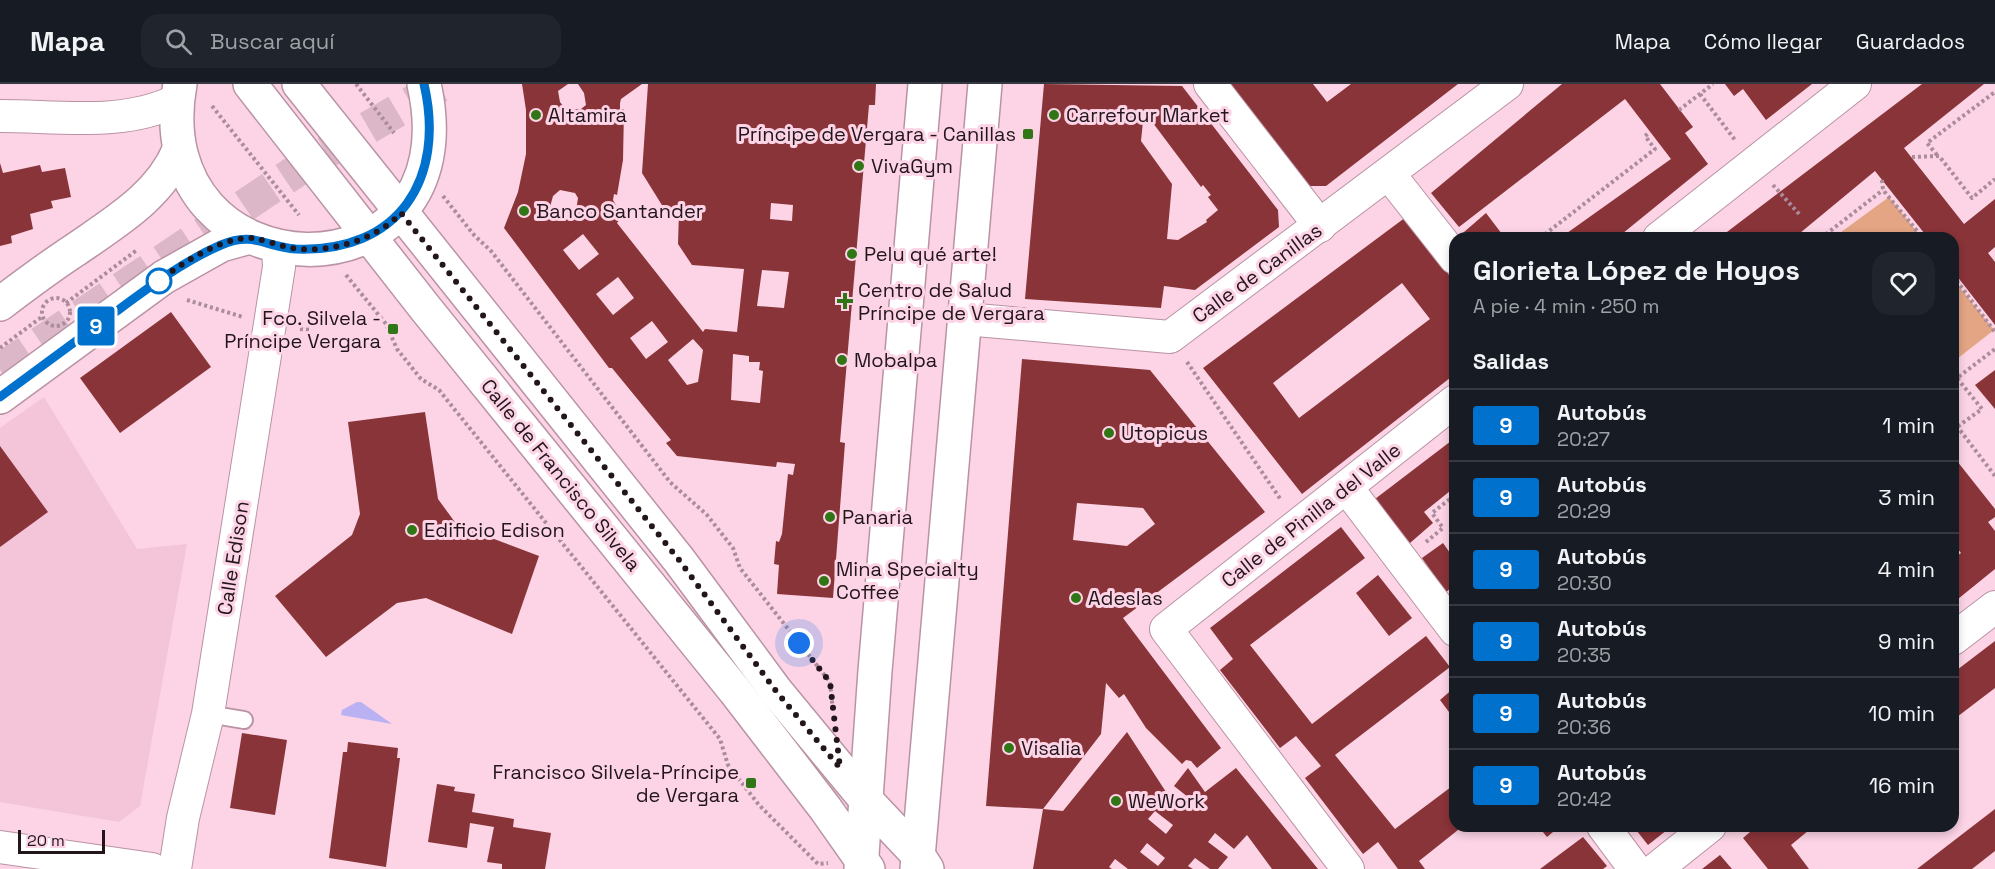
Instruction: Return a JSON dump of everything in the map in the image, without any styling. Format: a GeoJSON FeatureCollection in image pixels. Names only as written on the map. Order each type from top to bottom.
{"type":"FeatureCollection","features":[{"type":"Feature","properties":{"kind":"main road","name":"Calle de Francisco Silvela"},"geometry":{"type":"LineString","coordinates":[[250,84],[371,235],[426,309],[735,691],[825,808],[863,866]]}},
{"type":"Feature","properties":{"kind":"main road","name":"Calle de Francisco Silvela"},"geometry":{"type":"LineString","coordinates":[[299,84],[679,560],[776,691],[866,800],[925,865]]}},
{"type":"Feature","properties":{"kind":"main road"},"geometry":{"type":"LineString","coordinates":[[178,92],[176,135],[179,150],[191,181],[203,201],[225,222],[264,242],[295,249],[334,246],[371,235],[401,213],[417,190],[426,163],[430,128],[424,84]]}},
{"type":"Feature","properties":{"kind":"main road"},"geometry":{"type":"LineString","coordinates":[[863,866],[866,800],[925,84]]}},
{"type":"Feature","properties":{"kind":"main road"},"geometry":{"type":"LineString","coordinates":[[925,865],[965,319],[985,84]]}},
{"type":"Feature","properties":{"kind":"main road"},"geometry":{"type":"LineString","coordinates":[[0,304],[150,194],[165,177],[179,150]]}},
{"type":"Feature","properties":{"kind":"main road"},"geometry":{"type":"LineString","coordinates":[[0,397],[164,277],[221,245],[264,242]]}},
{"type":"Feature","properties":{"kind":"street"},"geometry":{"type":"LineString","coordinates":[[1210,84],[1320,226]]}},
{"type":"Feature","properties":{"kind":"street","name":"Calle de Canillas"},"geometry":{"type":"LineString","coordinates":[[1170,337],[1507,84]]}},
{"type":"Feature","properties":{"kind":"street"},"geometry":{"type":"LineString","coordinates":[[1667,232],[1855,84]]}},
{"type":"Feature","properties":{"kind":"street"},"geometry":{"type":"LineString","coordinates":[[0,116],[108,117],[143,114],[178,92]]}},
{"type":"Feature","properties":{"kind":"street"},"geometry":{"type":"LineString","coordinates":[[1389,174],[1449,250]]}},
{"type":"Feature","properties":{"kind":"street","name":"Calle Edison"},"geometry":{"type":"LineString","coordinates":[[175,869],[183,818],[208,714],[284,327],[279,267],[264,242]]}},
{"type":"Feature","properties":{"kind":"street"},"geometry":{"type":"LineString","coordinates":[[965,319],[1170,337]]}},
{"type":"Feature","properties":{"kind":"street","name":"Calle de Pinilla del Valle"},"geometry":{"type":"LineString","coordinates":[[1348,869],[1166,629],[1347,488],[1449,405]]}},
{"type":"Feature","properties":{"kind":"street"},"geometry":{"type":"LineString","coordinates":[[1347,488],[1449,622]]}},
{"type":"Feature","properties":{"kind":"street"},"geometry":{"type":"LineString","coordinates":[[1959,634],[1995,607]]}},
{"type":"Feature","properties":{"kind":"street"},"geometry":{"type":"LineString","coordinates":[[1607,832],[1635,869]]}},
{"type":"Feature","properties":{"kind":"street"},"geometry":{"type":"LineString","coordinates":[[1656,869],[1702,832]]}},
{"type":"Feature","properties":{"kind":"street"},"geometry":{"type":"LineString","coordinates":[[0,847],[135,868]]}},
{"type":"Feature","properties":{"kind":"lane"},"geometry":{"type":"LineString","coordinates":[[208,714],[244,720]]}},
{"type":"Feature","properties":{"kind":"path"},"geometry":{"type":"LineString","coordinates":[[356,84],[399,139]]}},
{"type":"Feature","properties":{"kind":"path"},"geometry":{"type":"LineString","coordinates":[[1679,110],[1713,84]]}},
{"type":"Feature","properties":{"kind":"path"},"geometry":{"type":"LineString","coordinates":[[1995,92],[1927,143],[1972,198],[1995,180]]}},
{"type":"Feature","properties":{"kind":"path"},"geometry":{"type":"LineString","coordinates":[[1700,94],[1753,164]]}},
{"type":"Feature","properties":{"kind":"path"},"geometry":{"type":"LineString","coordinates":[[210,103],[300,217]]}},
{"type":"Feature","properties":{"kind":"path"},"geometry":{"type":"LineString","coordinates":[[1548,232],[1655,149],[1645,136],[1650,132]]}},
{"type":"Feature","properties":{"kind":"path"},"geometry":{"type":"LineString","coordinates":[[1912,158],[1938,156]]}},
{"type":"Feature","properties":{"kind":"path"},"geometry":{"type":"LineString","coordinates":[[1882,180],[1883,190],[1918,232]]}},
{"type":"Feature","properties":{"kind":"path"},"geometry":{"type":"LineString","coordinates":[[1778,189],[1800,215]]}},
{"type":"Feature","properties":{"kind":"path"},"geometry":{"type":"LineString","coordinates":[[1829,232],[1883,190]]}},
{"type":"Feature","properties":{"kind":"path"},"geometry":{"type":"LineString","coordinates":[[474,235],[490,251],[670,482],[707,515],[733,548],[740,567],[830,682],[834,714]]}},
{"type":"Feature","properties":{"kind":"path"},"geometry":{"type":"LineString","coordinates":[[66,303],[137,250]]}},
{"type":"Feature","properties":{"kind":"path"},"geometry":{"type":"LineString","coordinates":[[1959,284],[1995,332]]}},
{"type":"Feature","properties":{"kind":"path"},"geometry":{"type":"LineString","coordinates":[[355,286],[386,324],[397,349],[421,379],[439,390],[720,740],[728,765],[759,805],[818,864],[863,866]]}},
{"type":"Feature","properties":{"kind":"path"},"geometry":{"type":"LineString","coordinates":[[60,298],[66,303],[69,315],[62,324],[50,324],[43,316],[43,307],[50,299],[60,298]]}},
{"type":"Feature","properties":{"kind":"path"},"geometry":{"type":"LineString","coordinates":[[178,298],[284,327],[311,330]]}},
{"type":"Feature","properties":{"kind":"path"},"geometry":{"type":"LineString","coordinates":[[0,348],[43,316]]}},
{"type":"Feature","properties":{"kind":"path"},"geometry":{"type":"LineString","coordinates":[[1170,337],[1298,526]]}},
{"type":"Feature","properties":{"kind":"path"},"geometry":{"type":"LineString","coordinates":[[1959,376],[1995,349]]}},
{"type":"Feature","properties":{"kind":"path"},"geometry":{"type":"LineString","coordinates":[[1959,380],[1982,409],[1959,426]]}},
{"type":"Feature","properties":{"kind":"path"},"geometry":{"type":"LineString","coordinates":[[1959,434],[1995,476]]}},
{"type":"Feature","properties":{"kind":"path"},"geometry":{"type":"LineString","coordinates":[[1402,562],[1443,528],[1432,513],[1449,500]]}},
{"type":"Feature","properties":{"kind":"shaded area"},"geometry":{"type":"Polygon","coordinates":[[[1889,197],[1917,232],[1841,232],[1889,197]]]}},
{"type":"Feature","properties":{"kind":"shaded area"},"geometry":{"type":"Polygon","coordinates":[[[1959,286],[1994,330],[1959,357],[1959,286]]]}},
{"type":"Feature","properties":{"kind":"shaded area"},"geometry":{"type":"Polygon","coordinates":[[[44,397],[137,549],[187,544],[140,806],[119,822],[0,802],[0,428],[44,397]]]}},
{"type":"Feature","properties":{"kind":"shaded area"},"geometry":{"type":"Polygon","coordinates":[[[361,702],[392,724],[341,715],[342,710],[361,702]]]}},
{"type":"Feature","properties":{"kind":"building"},"geometry":{"type":"Polygon","coordinates":[[[522,84],[568,84],[558,91],[560,102],[566,110],[581,109],[586,105],[584,93],[578,84],[642,84],[621,99],[620,103],[620,109],[624,109],[623,160],[617,195],[614,194],[613,200],[622,216],[617,223],[703,332],[705,329],[737,332],[744,269],[692,265],[678,244],[679,212],[665,210],[642,173],[648,84],[876,84],[875,105],[869,105],[840,442],[845,443],[833,598],[777,594],[779,565],[774,564],[776,541],[779,542],[782,534],[788,474],[793,475],[795,464],[777,462],[776,467],[677,456],[666,443],[671,440],[612,368],[609,368],[504,228],[518,192],[526,154],[526,110],[522,84]],[[560,190],[553,196],[550,207],[553,213],[567,218],[576,211],[578,198],[575,193],[560,190]],[[771,203],[770,219],[792,221],[793,205],[771,203]],[[583,234],[563,250],[579,270],[599,254],[583,234]],[[762,270],[757,306],[784,308],[789,272],[762,270]],[[618,277],[596,294],[613,315],[634,298],[618,277]],[[652,321],[630,338],[646,359],[668,342],[652,321]],[[693,339],[668,360],[687,385],[698,382],[703,350],[693,339]],[[733,354],[731,400],[760,403],[763,371],[759,370],[760,362],[749,362],[749,356],[733,354]]]}},
{"type":"Feature","properties":{"kind":"building"},"geometry":{"type":"Polygon","coordinates":[[[1044,84],[1182,86],[1278,210],[1279,227],[1195,290],[1164,286],[1161,308],[1025,299],[1044,84]],[[1144,111],[1141,141],[1172,184],[1167,239],[1178,240],[1207,222],[1206,220],[1218,210],[1208,197],[1211,195],[1203,185],[1201,187],[1144,111]]]}},
{"type":"Feature","properties":{"kind":"building"},"geometry":{"type":"Polygon","coordinates":[[[1230,84],[1313,84],[1327,102],[1351,84],[1458,84],[1326,186],[1309,186],[1230,84]]]}},
{"type":"Feature","properties":{"kind":"building"},"geometry":{"type":"Polygon","coordinates":[[[1562,84],[1660,84],[1693,127],[1685,133],[1708,164],[1624,232],[1568,232],[1671,159],[1625,99],[1459,227],[1431,193],[1562,84]]]}},
{"type":"Feature","properties":{"kind":"building"},"geometry":{"type":"Polygon","coordinates":[[[1725,84],[1812,84],[1766,120],[1743,89],[1734,96],[1725,84]]]}},
{"type":"Feature","properties":{"kind":"building"},"geometry":{"type":"Polygon","coordinates":[[[1922,84],[1984,84],[1904,148],[1964,224],[1995,199],[1995,247],[1988,253],[1995,262],[1995,325],[1959,279],[1959,232],[1923,232],[1875,171],[1801,232],[1727,232],[1922,84]]]}},
{"type":"Feature","properties":{"kind":"building"},"geometry":{"type":"Polygon","coordinates":[[[0,163],[3,173],[40,165],[42,172],[65,168],[71,197],[51,201],[53,208],[30,214],[33,229],[11,236],[12,243],[0,246],[0,163]]]}},
{"type":"Feature","properties":{"kind":"building"},"geometry":{"type":"Polygon","coordinates":[[[1486,213],[1500,232],[1464,232],[1486,213]]]}},
{"type":"Feature","properties":{"kind":"building"},"geometry":{"type":"Polygon","coordinates":[[[1406,217],[1449,275],[1449,379],[1302,494],[1203,368],[1406,217]],[[1402,283],[1273,383],[1299,418],[1430,319],[1402,283]]]}},
{"type":"Feature","properties":{"kind":"building"},"geometry":{"type":"Polygon","coordinates":[[[171,312],[211,367],[120,433],[80,378],[171,312]]]}},
{"type":"Feature","properties":{"kind":"building"},"geometry":{"type":"Polygon","coordinates":[[[1022,359],[1150,370],[1265,512],[1123,618],[1221,748],[1197,768],[1191,761],[1186,760],[1182,764],[1146,728],[1124,694],[1119,698],[1106,683],[1101,734],[1043,809],[986,806],[1022,359]],[[1077,503],[1073,540],[1127,546],[1155,524],[1143,508],[1077,503]]]}},
{"type":"Feature","properties":{"kind":"building"},"geometry":{"type":"Polygon","coordinates":[[[1995,370],[1995,409],[1975,385],[1995,370]]]}},
{"type":"Feature","properties":{"kind":"building","name":"Edificio Edison"},"geometry":{"type":"Polygon","coordinates":[[[425,412],[438,499],[457,525],[539,556],[512,634],[426,598],[397,603],[326,657],[275,596],[352,535],[360,514],[348,422],[425,412]]]}},
{"type":"Feature","properties":{"kind":"building"},"geometry":{"type":"Polygon","coordinates":[[[1449,443],[1449,492],[1424,512],[1433,523],[1410,543],[1375,499],[1449,443]]]}},
{"type":"Feature","properties":{"kind":"building"},"geometry":{"type":"Polygon","coordinates":[[[0,446],[48,512],[0,547],[0,446]]]}},
{"type":"Feature","properties":{"kind":"building"},"geometry":{"type":"Polygon","coordinates":[[[1959,464],[1995,509],[1995,517],[1988,522],[1995,531],[1995,569],[1959,598],[1959,554],[1961,553],[1959,550],[1959,464]]]}},
{"type":"Feature","properties":{"kind":"building"},"geometry":{"type":"Polygon","coordinates":[[[1341,527],[1365,558],[1250,645],[1312,724],[1426,636],[1449,668],[1335,755],[1395,829],[1449,788],[1449,832],[1455,832],[1419,861],[1425,869],[1398,869],[1378,842],[1363,854],[1305,778],[1321,766],[1296,736],[1280,748],[1220,670],[1233,659],[1210,628],[1341,527]]]}},
{"type":"Feature","properties":{"kind":"building"},"geometry":{"type":"Polygon","coordinates":[[[1443,543],[1449,552],[1449,590],[1446,592],[1422,558],[1443,543]]]}},
{"type":"Feature","properties":{"kind":"building"},"geometry":{"type":"Polygon","coordinates":[[[1378,575],[1412,618],[1389,636],[1356,593],[1378,575]]]}},
{"type":"Feature","properties":{"kind":"building"},"geometry":{"type":"Polygon","coordinates":[[[1995,641],[1995,688],[1959,715],[1959,668],[1995,641]]]}},
{"type":"Feature","properties":{"kind":"building"},"geometry":{"type":"Polygon","coordinates":[[[1449,692],[1449,712],[1440,700],[1449,692]]]}},
{"type":"Feature","properties":{"kind":"building"},"geometry":{"type":"Polygon","coordinates":[[[1127,732],[1168,795],[1187,809],[1193,801],[1174,786],[1188,768],[1205,792],[1236,768],[1318,869],[1272,869],[1247,835],[1234,849],[1215,833],[1208,842],[1228,857],[1218,869],[1210,869],[1195,858],[1188,866],[1193,869],[1128,869],[1115,859],[1109,867],[1112,869],[1033,869],[1043,809],[1063,811],[1127,732]],[[1155,811],[1148,819],[1166,834],[1173,825],[1155,811]],[[1147,843],[1140,852],[1158,866],[1165,858],[1147,843]]]}},
{"type":"Feature","properties":{"kind":"building"},"geometry":{"type":"Polygon","coordinates":[[[242,733],[287,740],[275,815],[230,808],[242,733]]]}},
{"type":"Feature","properties":{"kind":"building"},"geometry":{"type":"Polygon","coordinates":[[[348,742],[398,748],[397,758],[400,758],[386,867],[329,858],[343,752],[347,752],[348,742]]]}},
{"type":"Feature","properties":{"kind":"building"},"geometry":{"type":"Polygon","coordinates":[[[437,784],[455,787],[454,791],[475,794],[472,812],[514,819],[513,827],[551,833],[545,869],[502,869],[502,864],[487,862],[494,827],[470,823],[467,848],[428,842],[437,784]]]}},
{"type":"Feature","properties":{"kind":"building"},"geometry":{"type":"Polygon","coordinates":[[[1995,809],[1995,851],[1972,869],[1917,869],[1995,809]]]}},
{"type":"Feature","properties":{"kind":"building"},"geometry":{"type":"Polygon","coordinates":[[[1543,832],[1553,832],[1547,837],[1543,832]]]}},
{"type":"Feature","properties":{"kind":"building"},"geometry":{"type":"Polygon","coordinates":[[[1638,832],[1664,832],[1648,845],[1638,832]]]}},
{"type":"Feature","properties":{"kind":"building"},"geometry":{"type":"Polygon","coordinates":[[[1750,832],[1807,832],[1791,845],[1809,869],[1768,869],[1743,838],[1750,832]]]}},
{"type":"Feature","properties":{"kind":"building"},"geometry":{"type":"Polygon","coordinates":[[[1583,837],[1607,866],[1603,869],[1540,869],[1583,837]]]}},
{"type":"Feature","properties":{"kind":"building"},"geometry":{"type":"Polygon","coordinates":[[[1720,855],[1732,869],[1702,869],[1720,855]]]}},
{"type":"Feature","properties":{"kind":"tunnel"},"geometry":{"type":"LineString","coordinates":[[0,370],[311,161],[443,84]]}},
{"type":"Feature","properties":{"kind":"bus line","name":"9"},"geometry":{"type":"LineString","coordinates":[[0,397],[164,277],[221,245],[250,237],[264,243],[295,249],[345,244],[361,240],[395,220],[417,190],[426,163],[430,128],[429,105],[424,84]]}},
{"type":"Feature","properties":{"kind":"place","name":"Altamira"},"geometry":{"type":"Point","coordinates":[536,115]}},
{"type":"Feature","properties":{"kind":"place","name":"Carrefour Market"},"geometry":{"type":"Point","coordinates":[1054,115]}},
{"type":"Feature","properties":{"kind":"place","name":"Príncipe de Vergara - Canillas"},"geometry":{"type":"Point","coordinates":[1028,134]}},
{"type":"Feature","properties":{"kind":"place","name":"VivaGym"},"geometry":{"type":"Point","coordinates":[859,166]}},
{"type":"Feature","properties":{"kind":"place","name":"Banco Santander"},"geometry":{"type":"Point","coordinates":[524,211]}},
{"type":"Feature","properties":{"kind":"place","name":"Pelu qué arte!"},"geometry":{"type":"Point","coordinates":[852,254]}},
{"type":"Feature","properties":{"kind":"place","name":"Centro de Salud Príncipe de Vergara"},"geometry":{"type":"Point","coordinates":[845,301]}},
{"type":"Feature","properties":{"kind":"place","name":"Fco. Silvela - Príncipe Vergara"},"geometry":{"type":"Point","coordinates":[393,329]}},
{"type":"Feature","properties":{"kind":"place","name":"Mobalpa"},"geometry":{"type":"Point","coordinates":[842,360]}},
{"type":"Feature","properties":{"kind":"place","name":"Utopicus"},"geometry":{"type":"Point","coordinates":[1109,433]}},
{"type":"Feature","properties":{"kind":"place","name":"Panaria"},"geometry":{"type":"Point","coordinates":[830,517]}},
{"type":"Feature","properties":{"kind":"place","name":"Edificio Edison"},"geometry":{"type":"Point","coordinates":[412,530]}},
{"type":"Feature","properties":{"kind":"place","name":"Mina Specialty Coffee"},"geometry":{"type":"Point","coordinates":[824,581]}},
{"type":"Feature","properties":{"kind":"place","name":"Adeslas"},"geometry":{"type":"Point","coordinates":[1076,598]}},
{"type":"Feature","properties":{"kind":"place","name":"Visalia"},"geometry":{"type":"Point","coordinates":[1009,748]}},
{"type":"Feature","properties":{"kind":"place","name":"Francisco Silvela-Príncipe de Vergara"},"geometry":{"type":"Point","coordinates":[751,783]}},
{"type":"Feature","properties":{"kind":"place","name":"WeWork"},"geometry":{"type":"Point","coordinates":[1116,801]}},
{"type":"Feature","properties":{"kind":"route"},"geometry":{"type":"LineString","coordinates":[[159,281],[157,282],[196,258],[221,245],[237,240],[250,237],[264,243],[295,249],[345,244],[361,240],[380,230],[401,213],[679,560],[763,670],[776,691],[840,768],[830,682],[799,643]]}}]}
